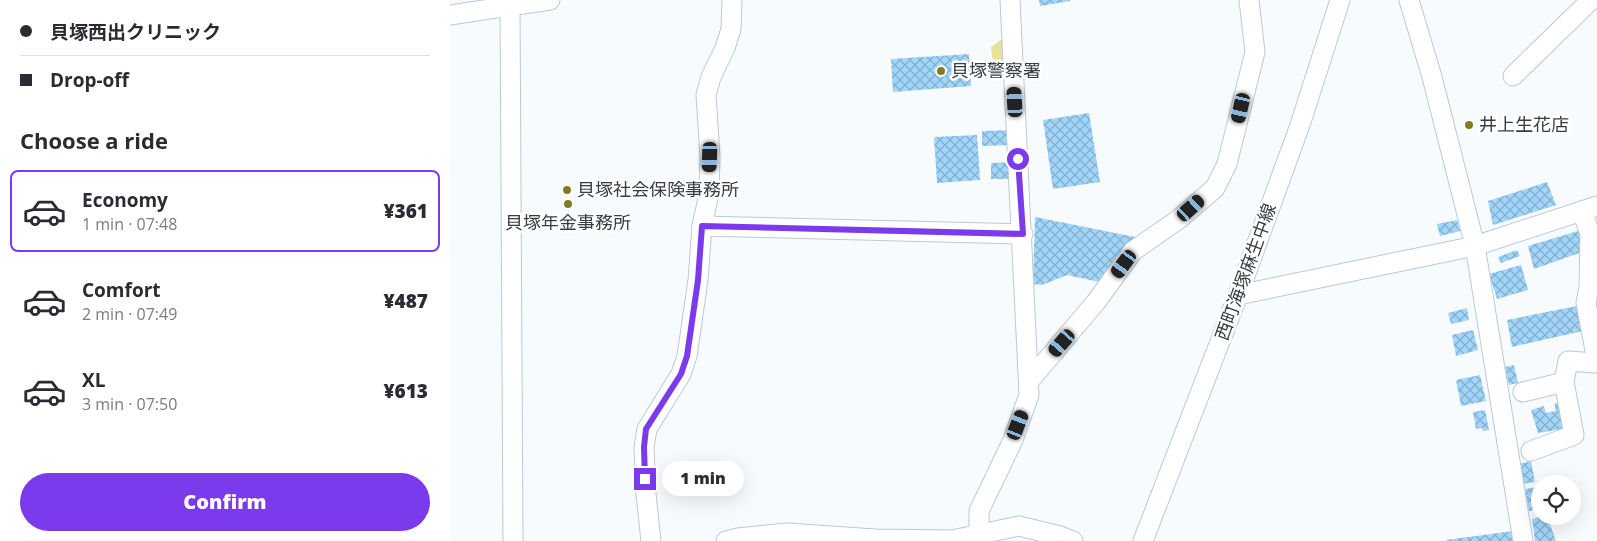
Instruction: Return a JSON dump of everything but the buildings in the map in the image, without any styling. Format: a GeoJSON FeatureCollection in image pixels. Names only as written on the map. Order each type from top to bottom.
{"type":"FeatureCollection","features":[{"type":"Feature","properties":{"kind":"street"},"geometry":{"type":"LineString","coordinates":[[454,10],[510,6],[550,0]]}},
{"type":"Feature","properties":{"kind":"street"},"geometry":{"type":"LineString","coordinates":[[651,541],[646,494],[644,447],[646,429],[681,374],[687,356],[698,280],[702,226],[709,194],[710,157],[706,95],[711,77],[725,48],[731,29],[732,0]]}},
{"type":"Feature","properties":{"kind":"street"},"geometry":{"type":"LineString","coordinates":[[980,537],[979,511],[1013,440],[1029,395],[1023,234],[1010,0]]}},
{"type":"Feature","properties":{"kind":"street"},"geometry":{"type":"LineString","coordinates":[[1029,381],[1096,302],[1133,251],[1179,219],[1215,188],[1228,164],[1255,52],[1249,0]]}},
{"type":"Feature","properties":{"kind":"street","name":"西町海塚麻生中線"},"geometry":{"type":"LineString","coordinates":[[1143,541],[1238,295],[1300,124],[1340,0]]}},
{"type":"Feature","properties":{"kind":"street"},"geometry":{"type":"LineString","coordinates":[[1409,0],[1432,77],[1475,246],[1523,541]]}},
{"type":"Feature","properties":{"kind":"street"},"geometry":{"type":"LineString","coordinates":[[1513,76],[1591,0]]}},
{"type":"Feature","properties":{"kind":"street"},"geometry":{"type":"LineString","coordinates":[[510,6],[513,541]]}},
{"type":"Feature","properties":{"kind":"street"},"geometry":{"type":"LineString","coordinates":[[1238,295],[1475,246],[1590,208],[1589,287],[1586,303],[1597,362],[1568,361],[1564,382],[1574,435],[1531,451]]}},
{"type":"Feature","properties":{"kind":"street"},"geometry":{"type":"LineString","coordinates":[[702,226],[1023,234]]}},
{"type":"Feature","properties":{"kind":"street"},"geometry":{"type":"LineString","coordinates":[[1524,392],[1564,382]]}},
{"type":"Feature","properties":{"kind":"street"},"geometry":{"type":"LineString","coordinates":[[726,541],[738,538],[787,534],[875,539],[952,540],[980,537],[1019,526],[1073,541]]}},
{"type":"Feature","properties":{"kind":"shaded area"},"geometry":{"type":"Polygon","coordinates":[[[1002,39],[1004,77],[994,71],[991,47],[1002,39]]]}},
{"type":"Feature","properties":{"kind":"place","name":"貝塚警察署"},"geometry":{"type":"Point","coordinates":[941,71]}},
{"type":"Feature","properties":{"kind":"place","name":"井上生花店"},"geometry":{"type":"Point","coordinates":[1469,125]}},
{"type":"Feature","properties":{"kind":"place","name":"貝塚社会保険事務所"},"geometry":{"type":"Point","coordinates":[567,190]}},
{"type":"Feature","properties":{"kind":"place","name":"貝塚年金事務所"},"geometry":{"type":"Point","coordinates":[568,204]}},
{"type":"Feature","properties":{"kind":"route"},"geometry":{"type":"LineString","coordinates":[[645,479],[644,447],[646,429],[681,374],[687,356],[698,280],[702,226],[1023,234],[1018,159]]}}]}
